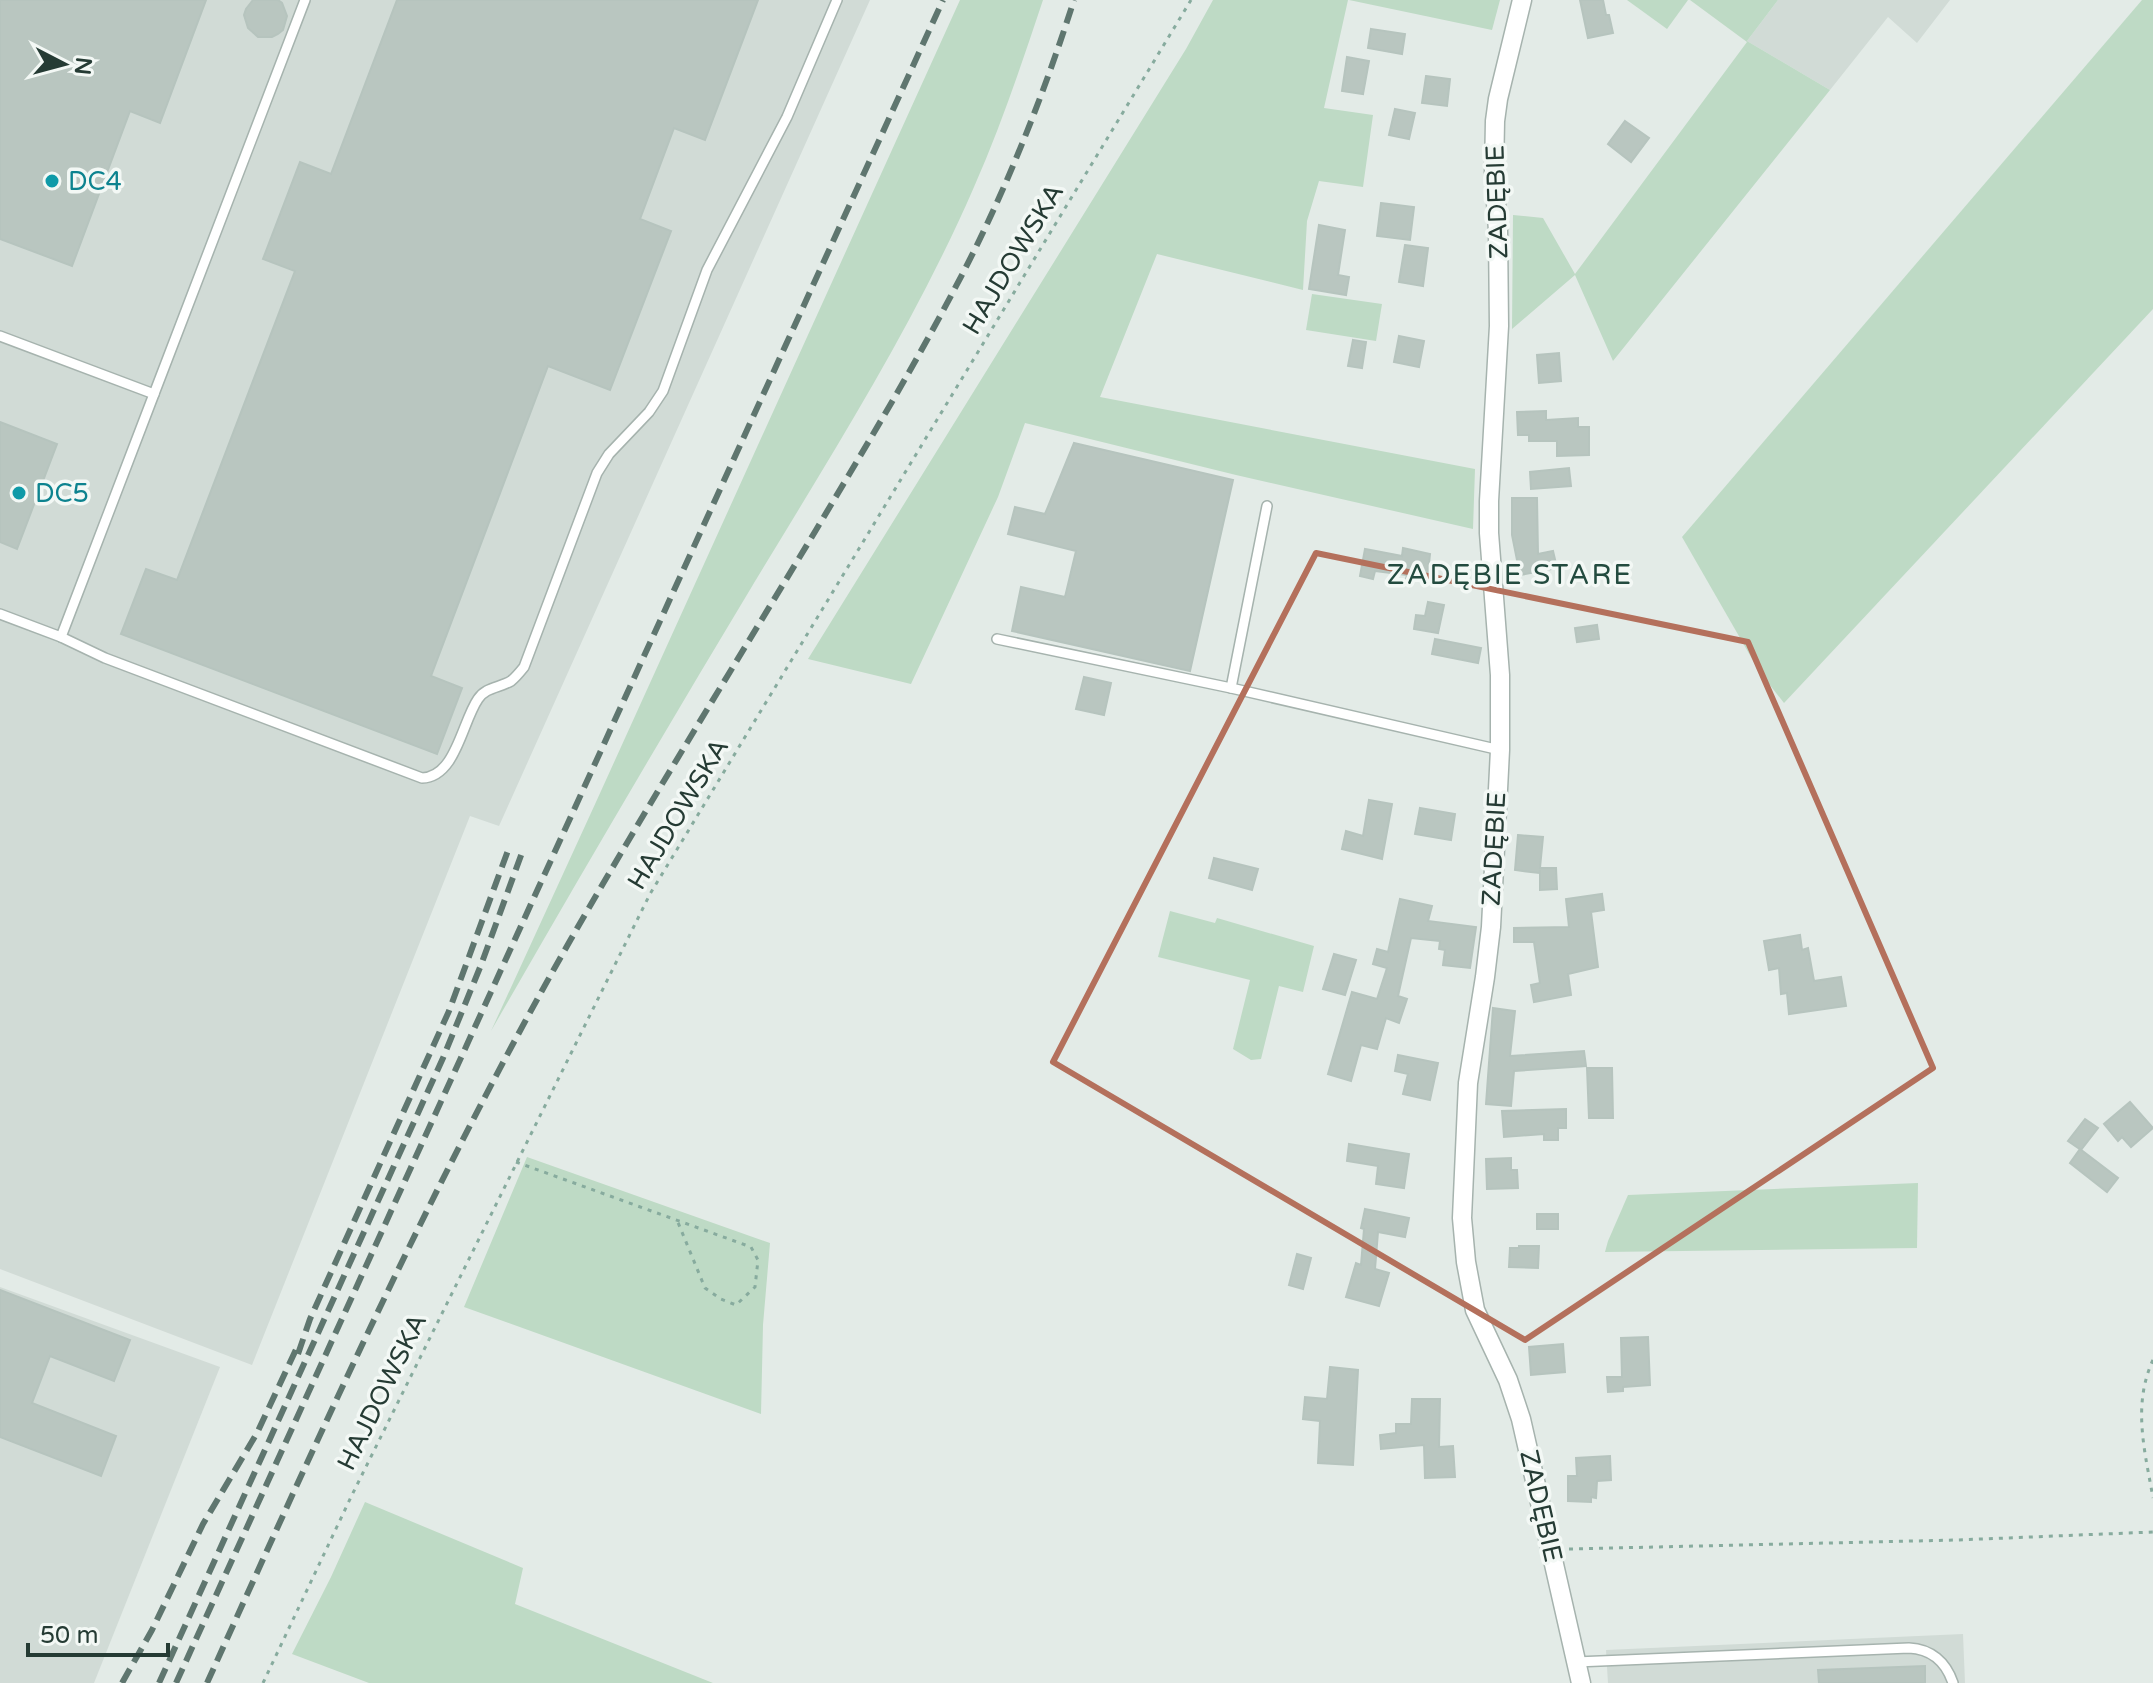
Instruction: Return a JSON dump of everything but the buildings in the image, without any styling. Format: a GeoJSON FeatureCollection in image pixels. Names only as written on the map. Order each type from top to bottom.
{"type":"FeatureCollection","features":[{"type":"Feature","properties":{"kind":"street","name":"ZADĘBIE"},"geometry":{"type":"LineString","coordinates":[[1522,0],[1498,99],[1494,144],[1499,326],[1489,533],[1500,675],[1500,750],[1491,927],[1468,1083],[1462,1187],[1463,1239],[1475,1310],[1514,1397],[1581,1683]]}},
{"type":"Feature","properties":{"kind":"lane"},"geometry":{"type":"LineString","coordinates":[[61,637],[305,0]]}},
{"type":"Feature","properties":{"kind":"lane"},"geometry":{"type":"LineString","coordinates":[[0,614],[105,658],[422,778],[438,775],[447,765],[479,697],[489,689],[515,678],[524,667],[597,473],[609,454],[649,412],[663,391],[707,270],[787,117],[837,0]]}},
{"type":"Feature","properties":{"kind":"lane"},"geometry":{"type":"LineString","coordinates":[[0,336],[154,394]]}},
{"type":"Feature","properties":{"kind":"lane"},"geometry":{"type":"LineString","coordinates":[[1231,688],[1267,506]]}},
{"type":"Feature","properties":{"kind":"lane"},"geometry":{"type":"LineString","coordinates":[[997,639],[1231,688],[1500,750]]}},
{"type":"Feature","properties":{"kind":"lane"},"geometry":{"type":"LineString","coordinates":[[1576,1662],[1909,1648],[1930,1653],[1940,1660],[1949,1671],[1953,1683]]}},
{"type":"Feature","properties":{"kind":"path","name":"HAJDOWSKA"},"geometry":{"type":"LineString","coordinates":[[263,1683],[351,1497],[650,894],[1191,0]]}},
{"type":"Feature","properties":{"kind":"path"},"geometry":{"type":"LineString","coordinates":[[516,1162],[677,1220],[751,1247],[758,1260],[755,1287],[736,1305],[705,1288],[677,1220]]}},
{"type":"Feature","properties":{"kind":"path"},"geometry":{"type":"LineString","coordinates":[[2153,1360],[2140,1428],[2153,1498]]}},
{"type":"Feature","properties":{"kind":"path"},"geometry":{"type":"LineString","coordinates":[[1550,1550],[2153,1532]]}},
{"type":"Feature","properties":{"kind":"highlighted area"},"geometry":{"type":"Polygon","coordinates":[[[1316,553],[1748,642],[1933,1068],[1525,1340],[1053,1062],[1316,553]]]}},
{"type":"Feature","properties":{"kind":"shaded area"},"geometry":{"type":"Polygon","coordinates":[[[0,0],[870,0],[499,826],[470,816],[252,1365],[0,1269],[0,0]]]}},
{"type":"Feature","properties":{"kind":"shaded area"},"geometry":{"type":"Polygon","coordinates":[[[1778,0],[1950,0],[1917,43],[1888,17],[1830,90],[1747,41],[1778,0]]]}},
{"type":"Feature","properties":{"kind":"shaded area"},"geometry":{"type":"Polygon","coordinates":[[[0,1287],[220,1367],[94,1683],[0,1683],[0,1287]]]}},
{"type":"Feature","properties":{"kind":"shaded area"},"geometry":{"type":"Polygon","coordinates":[[[1963,1634],[1965,1683],[1608,1683],[1606,1650],[1963,1634]]]}},
{"type":"Feature","properties":{"kind":"green space"},"geometry":{"type":"Polygon","coordinates":[[[960,0],[1043,0],[1002,118],[951,238],[871,388],[654,750],[491,1031],[596,802],[960,0]]]}},
{"type":"Feature","properties":{"kind":"green space"},"geometry":{"type":"Polygon","coordinates":[[[1213,0],[1348,0],[1324,108],[1373,115],[1363,187],[1319,181],[1307,221],[1303,290],[1157,254],[1100,397],[1475,469],[1473,529],[1025,423],[998,497],[911,684],[808,659],[1186,49],[1213,0]]]}},
{"type":"Feature","properties":{"kind":"green space"},"geometry":{"type":"Polygon","coordinates":[[[1349,0],[1500,0],[1492,30],[1349,0]]]}},
{"type":"Feature","properties":{"kind":"green space"},"geometry":{"type":"Polygon","coordinates":[[[1627,0],[1688,0],[1667,29],[1627,0]]]}},
{"type":"Feature","properties":{"kind":"green space"},"geometry":{"type":"Polygon","coordinates":[[[1690,0],[1778,0],[1747,41],[1830,90],[1613,361],[1575,275],[1512,329],[1513,215],[1543,218],[1575,274],[1747,42],[1690,0]]]}},
{"type":"Feature","properties":{"kind":"green space"},"geometry":{"type":"Polygon","coordinates":[[[2142,0],[2153,0],[2153,309],[1784,703],[1759,671],[1682,537],[2142,0]]]}},
{"type":"Feature","properties":{"kind":"green space"},"geometry":{"type":"Polygon","coordinates":[[[1312,294],[1382,304],[1376,341],[1306,330],[1312,294]]]}},
{"type":"Feature","properties":{"kind":"green space"},"geometry":{"type":"Polygon","coordinates":[[[1170,911],[1215,923],[1217,918],[1314,946],[1303,992],[1279,986],[1261,1059],[1251,1060],[1233,1049],[1250,980],[1158,957],[1170,911]]]}},
{"type":"Feature","properties":{"kind":"green space"},"geometry":{"type":"Polygon","coordinates":[[[527,1157],[770,1243],[763,1325],[761,1414],[464,1307],[527,1157]]]}},
{"type":"Feature","properties":{"kind":"green space"},"geometry":{"type":"Polygon","coordinates":[[[1918,1183],[1917,1248],[1605,1252],[1628,1195],[1918,1183]]]}},
{"type":"Feature","properties":{"kind":"green space"},"geometry":{"type":"Polygon","coordinates":[[[365,1502],[523,1568],[515,1604],[713,1683],[369,1683],[292,1654],[365,1502]]]}},
{"type":"Feature","properties":{"kind":"railway"},"geometry":{"type":"LineString","coordinates":[[176,1683],[943,0]]}},
{"type":"Feature","properties":{"kind":"railway"},"geometry":{"type":"LineString","coordinates":[[207,1683],[380,1306],[472,1121],[571,939],[816,530],[954,290],[1020,148],[1074,0]]}},
{"type":"Feature","properties":{"kind":"railway"},"geometry":{"type":"LineString","coordinates":[[298,1354],[310,1319],[449,1011],[510,845]]}},
{"type":"Feature","properties":{"kind":"railway"},"geometry":{"type":"LineString","coordinates":[[159,1683],[443,1058],[523,850]]}},
{"type":"Feature","properties":{"kind":"railway"},"geometry":{"type":"LineString","coordinates":[[122,1683],[152,1630],[203,1524],[257,1433],[299,1343]]}},
{"type":"Feature","properties":{"kind":"place","name":"DC4"},"geometry":{"type":"Point","coordinates":[52,181]}},
{"type":"Feature","properties":{"kind":"place","name":"DC5"},"geometry":{"type":"Point","coordinates":[19,493]}},
{"type":"Feature","properties":{"kind":"district","name":"ZADĘBIE STARE"},"geometry":{"type":"Point","coordinates":[1510,575]}}]}
